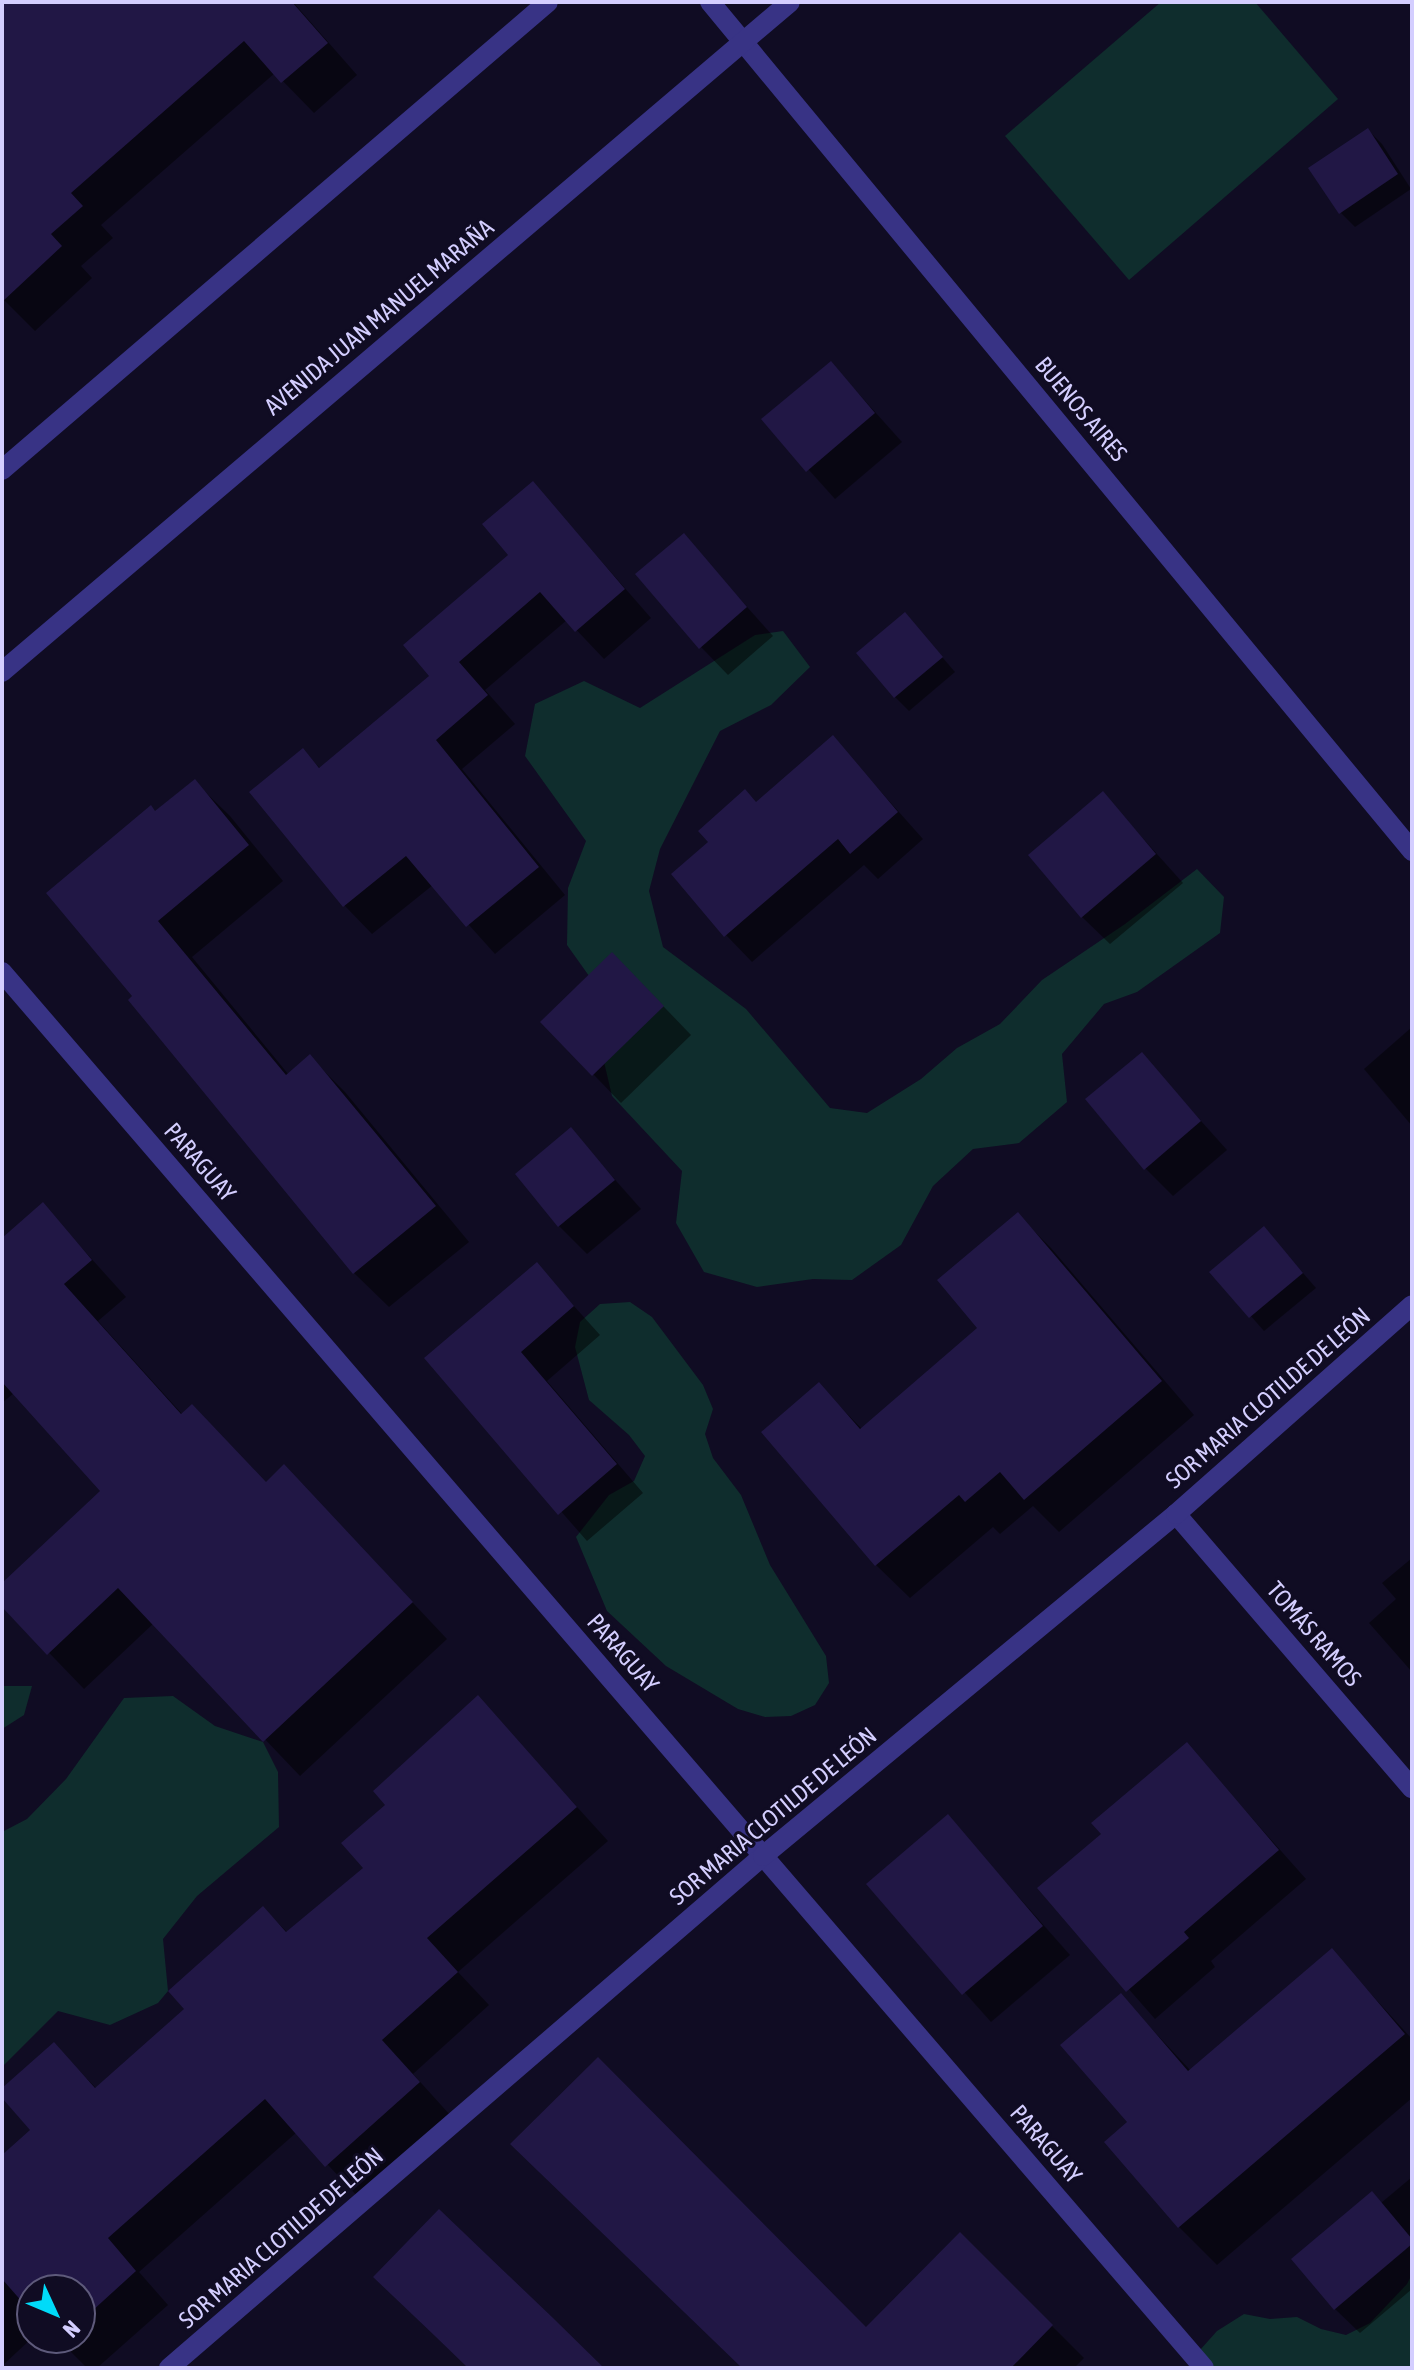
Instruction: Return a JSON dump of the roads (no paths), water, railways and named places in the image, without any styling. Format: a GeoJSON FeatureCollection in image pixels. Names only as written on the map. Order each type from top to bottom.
{"type":"FeatureCollection","features":[{"type":"Feature","properties":{"kind":"street"},"geometry":{"type":"LineString","coordinates":[[2,470],[548,2]]}},
{"type":"Feature","properties":{"kind":"street","name":"BUENOS AIRES"},"geometry":{"type":"LineString","coordinates":[[710,2],[1412,851]]}},
{"type":"Feature","properties":{"kind":"street","name":"AVENIDA JUAN MANUEL MARAÑA"},"geometry":{"type":"LineString","coordinates":[[2,672],[790,2]]}},
{"type":"Feature","properties":{"kind":"street","name":"PARAGUAY"},"geometry":{"type":"LineString","coordinates":[[2,972],[1204,2368]]}},
{"type":"Feature","properties":{"kind":"street","name":"SOR MARIA CLOTILDE DE LEÓN"},"geometry":{"type":"LineString","coordinates":[[169,2368],[763,1856],[1176,1514],[1412,1305]]}},
{"type":"Feature","properties":{"kind":"street","name":"TOMÁS RAMOS"},"geometry":{"type":"LineString","coordinates":[[1176,1514],[1412,1788]]}}]}
